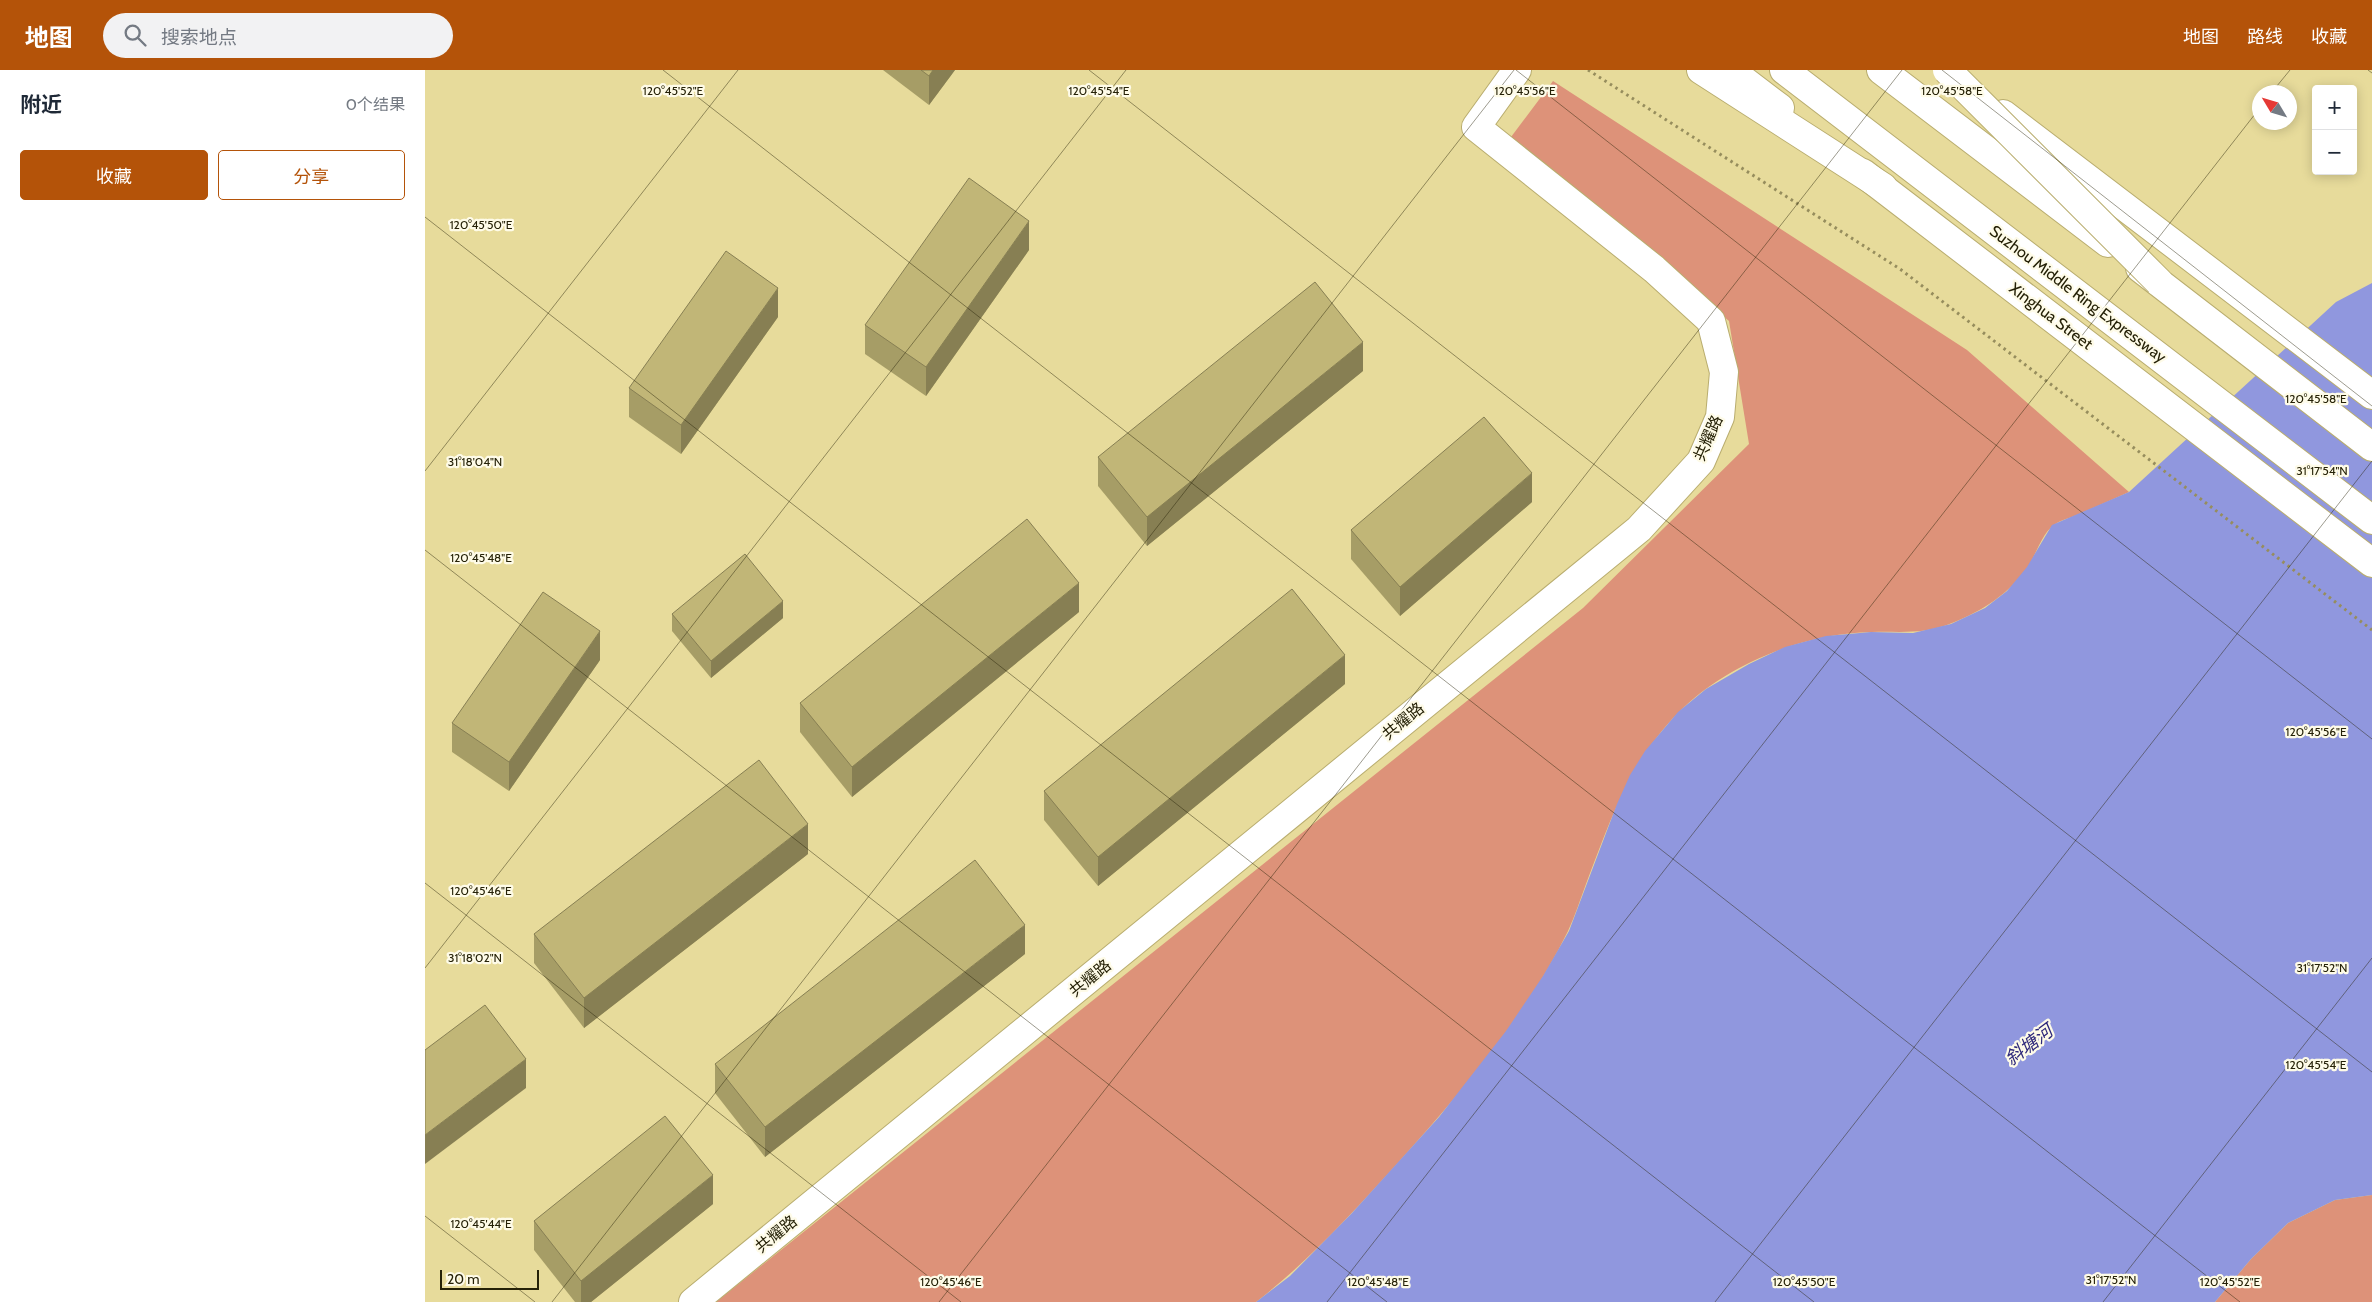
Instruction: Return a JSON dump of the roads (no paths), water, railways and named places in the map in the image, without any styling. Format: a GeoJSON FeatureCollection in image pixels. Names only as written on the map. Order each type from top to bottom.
{"type":"FeatureCollection","features":[{"type":"Feature","properties":{"kind":"main road","name":"共耀路"},"geometry":{"type":"LineString","coordinates":[[693,1302],[1639,529],[1701,461],[1720,417],[1724,372],[1711,320],[1654,269],[1476,127],[1517,70]]}},
{"type":"Feature","properties":{"kind":"main road"},"geometry":{"type":"LineString","coordinates":[[1701,70],[1883,187]]}},
{"type":"Feature","properties":{"kind":"main road","name":"Xinghua Street"},"geometry":{"type":"LineString","coordinates":[[1730,70],[2204,432],[2372,563]]}},
{"type":"Feature","properties":{"kind":"main road","name":"Suzhou Middle Ring Expressway"},"geometry":{"type":"LineString","coordinates":[[1783,70],[2372,520]]}},
{"type":"Feature","properties":{"kind":"main road"},"geometry":{"type":"LineString","coordinates":[[1881,70],[2372,447]]}},
{"type":"Feature","properties":{"kind":"main road"},"geometry":{"type":"LineString","coordinates":[[1946,70],[2159,282]]}},
{"type":"Feature","properties":{"kind":"main road"},"geometry":{"type":"LineString","coordinates":[[1946,70],[2372,395]]}},
{"type":"Feature","properties":{"kind":"water","name":"斜塘河"},"geometry":{"type":"Polygon","coordinates":[[[2372,283],[2372,1195],[2335,1200],[2288,1223],[2251,1259],[2215,1302],[1256,1302],[1290,1276],[1352,1213],[1439,1117],[1506,1031],[1543,976],[1569,931],[1617,804],[1630,775],[1645,751],[1678,712],[1706,689],[1749,664],[1785,647],[1826,636],[1871,632],[1913,633],[1951,624],[1985,608],[2007,591],[2027,567],[2052,525],[2129,492],[2336,302],[2372,283]]]}}]}
